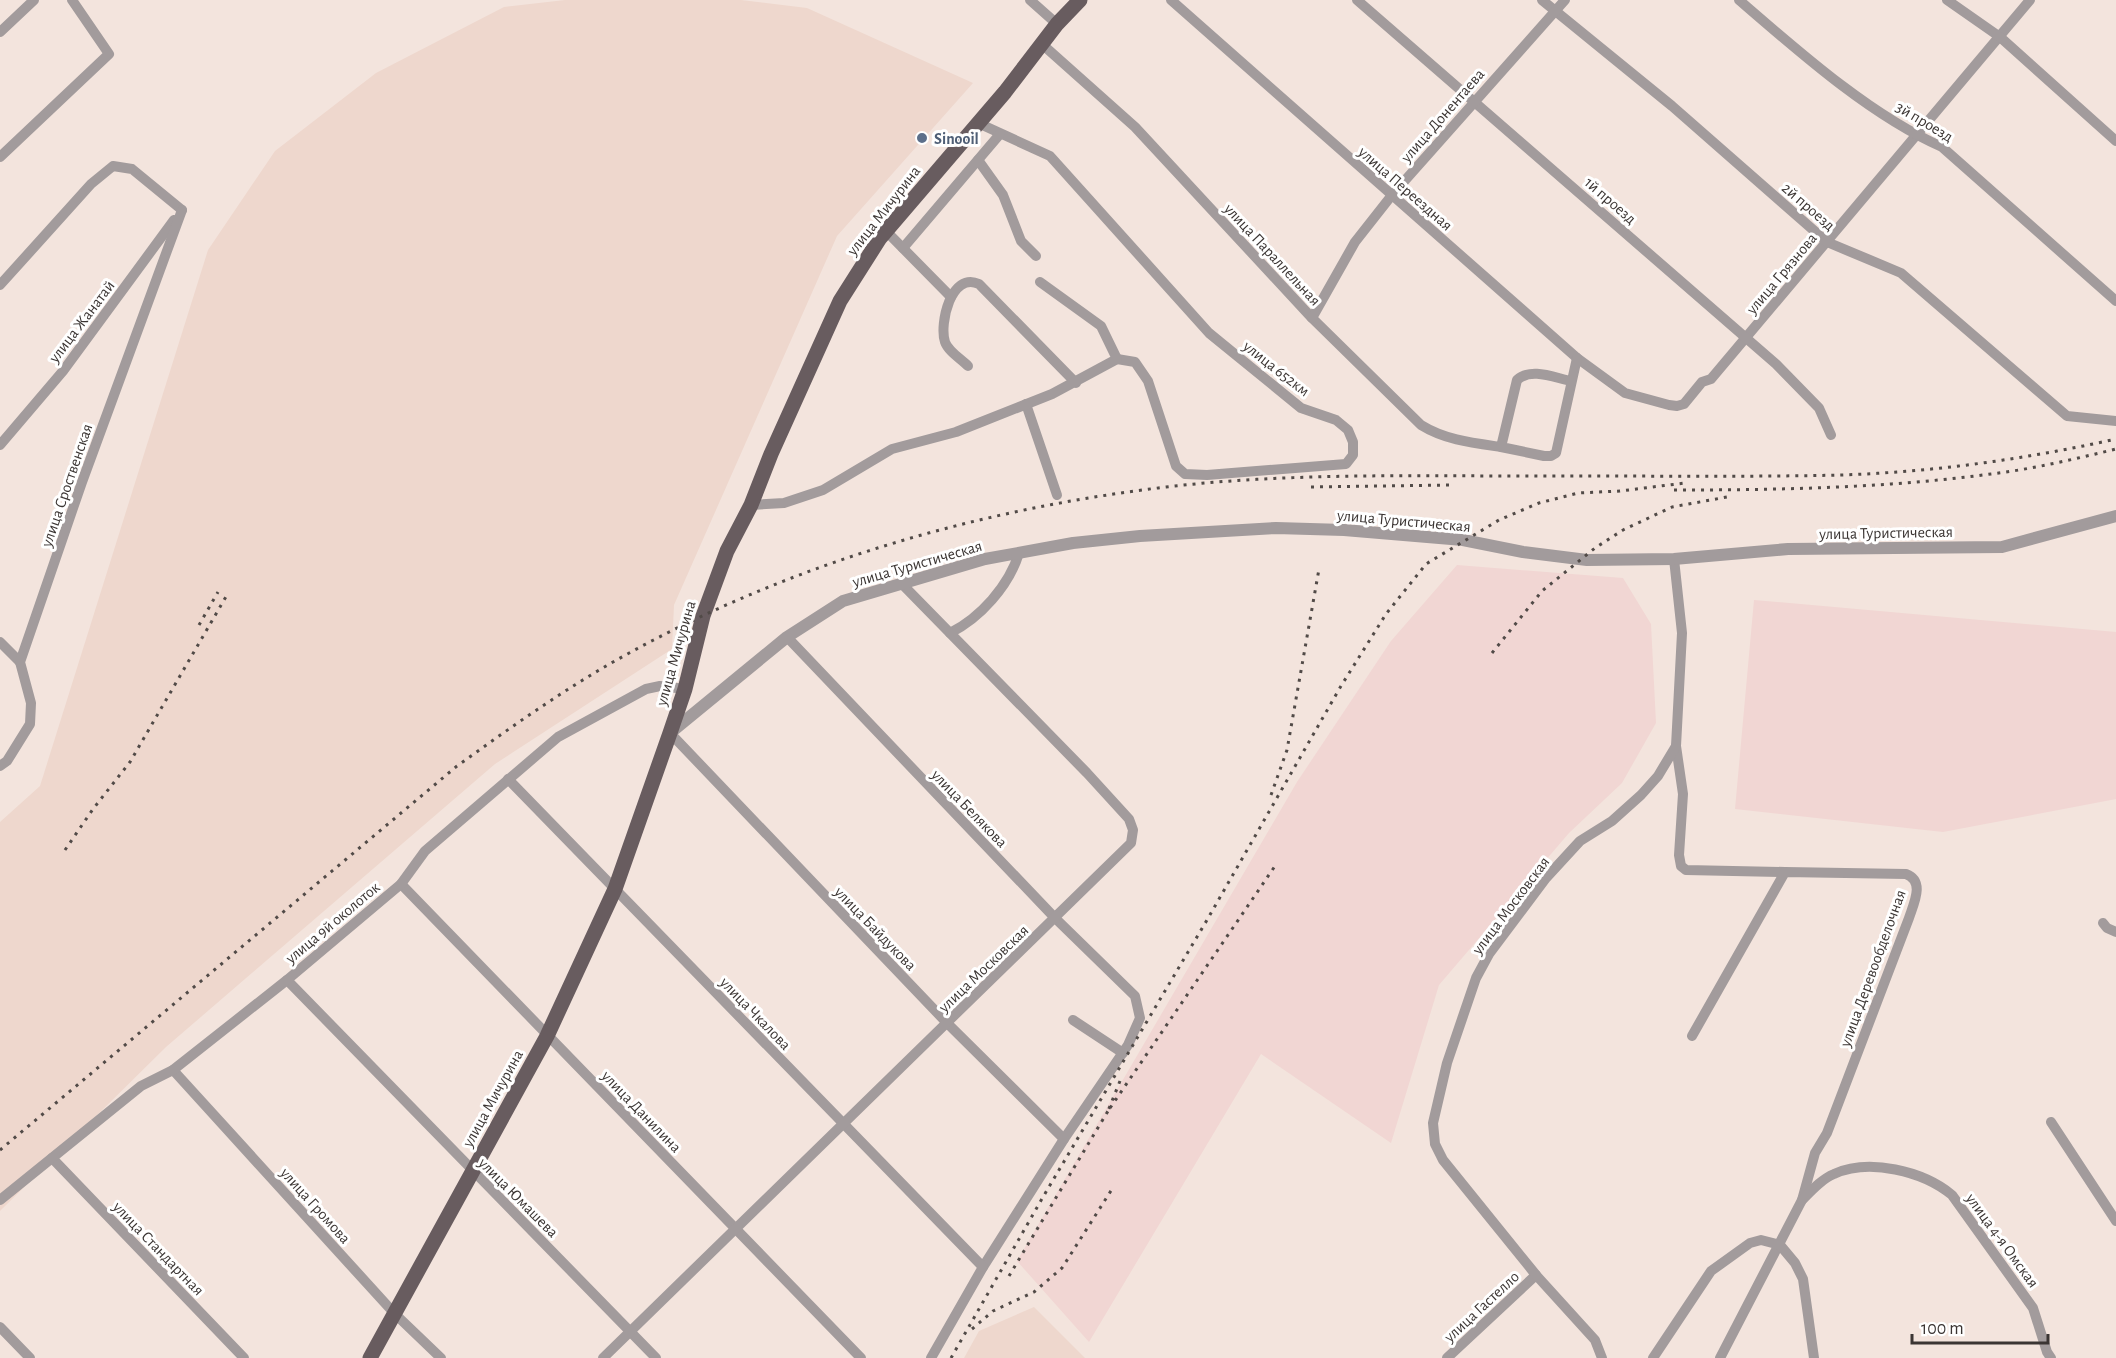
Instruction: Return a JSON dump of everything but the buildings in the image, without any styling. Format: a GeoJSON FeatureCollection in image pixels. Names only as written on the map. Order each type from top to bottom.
{"type":"FeatureCollection","features":[{"type":"Feature","properties":{"kind":"main road","name":"улица Мичурина"},"geometry":{"type":"LineString","coordinates":[[370,1358],[547,1036],[615,889],[685,688],[703,616],[727,551],[752,505],[771,454],[836,310],[886,231],[1043,45],[1057,24],[1080,0]]}},
{"type":"Feature","properties":{"kind":"street"},"geometry":{"type":"LineString","coordinates":[[0,32],[34,0]]}},
{"type":"Feature","properties":{"kind":"street"},"geometry":{"type":"LineString","coordinates":[[0,158],[109,54],[72,0]]}},
{"type":"Feature","properties":{"kind":"street"},"geometry":{"type":"LineString","coordinates":[[1030,0],[1057,24]]}},
{"type":"Feature","properties":{"kind":"street","name":"улица Переездная"},"geometry":{"type":"LineString","coordinates":[[1171,0],[1577,358],[1625,393]]}},
{"type":"Feature","properties":{"kind":"street","name":"1й проезд"},"geometry":{"type":"LineString","coordinates":[[1357,0],[1776,364],[1819,408],[1831,435]]}},
{"type":"Feature","properties":{"kind":"street","name":"2й проезд"},"geometry":{"type":"LineString","coordinates":[[1542,0],[1672,106],[1827,242],[1901,273],[2067,416],[2116,421]]}},
{"type":"Feature","properties":{"kind":"street","name":"улица Донентаева"},"geometry":{"type":"LineString","coordinates":[[1312,318],[1355,242],[1392,195],[1565,0]]}},
{"type":"Feature","properties":{"kind":"street","name":"3й проезд"},"geometry":{"type":"LineString","coordinates":[[1739,0],[1845,87],[1916,135],[1942,147],[2116,301]]}},
{"type":"Feature","properties":{"kind":"street"},"geometry":{"type":"LineString","coordinates":[[1947,0],[2000,37],[2116,141]]}},
{"type":"Feature","properties":{"kind":"street","name":"улица Грязнова"},"geometry":{"type":"LineString","coordinates":[[1625,393],[1677,406],[1684,404],[1702,382],[1711,380],[2030,0]]}},
{"type":"Feature","properties":{"kind":"street","name":"улица Параллельная"},"geometry":{"type":"LineString","coordinates":[[1043,45],[1135,126],[1312,318],[1421,425],[1435,434],[1456,440],[1551,456],[1556,453],[1571,381]]}},
{"type":"Feature","properties":{"kind":"street","name":"улица 652км"},"geometry":{"type":"LineString","coordinates":[[978,123],[1050,156],[1209,333],[1301,408],[1336,420],[1348,430],[1353,442],[1353,455],[1346,464],[1207,475],[1185,474],[1176,466],[1148,381],[1135,362],[1117,359]]}},
{"type":"Feature","properties":{"kind":"street"},"geometry":{"type":"LineString","coordinates":[[903,248],[1000,134]]}},
{"type":"Feature","properties":{"kind":"street"},"geometry":{"type":"LineString","coordinates":[[978,160],[1003,195],[1021,242],[1036,256]]}},
{"type":"Feature","properties":{"kind":"street"},"geometry":{"type":"LineString","coordinates":[[0,285],[91,184],[113,166],[132,169],[182,210]]}},
{"type":"Feature","properties":{"kind":"street","name":"улица Жанатай"},"geometry":{"type":"LineString","coordinates":[[0,445],[63,371],[182,210]]}},
{"type":"Feature","properties":{"kind":"street","name":"улица Сроственская"},"geometry":{"type":"LineString","coordinates":[[20,662],[86,471],[182,210]]}},
{"type":"Feature","properties":{"kind":"street"},"geometry":{"type":"LineString","coordinates":[[886,231],[951,297]]}},
{"type":"Feature","properties":{"kind":"street"},"geometry":{"type":"LineString","coordinates":[[968,366],[946,346],[943,333],[949,300],[963,283],[973,281],[979,284],[1076,383]]}},
{"type":"Feature","properties":{"kind":"street"},"geometry":{"type":"LineString","coordinates":[[752,505],[784,503],[823,490],[892,450],[956,432],[1026,404],[1076,383],[1117,359],[1101,326],[1040,282]]}},
{"type":"Feature","properties":{"kind":"street"},"geometry":{"type":"LineString","coordinates":[[1501,447],[1517,380],[1532,373],[1571,381],[1577,358]]}},
{"type":"Feature","properties":{"kind":"street"},"geometry":{"type":"LineString","coordinates":[[1026,404],[1057,495]]}},
{"type":"Feature","properties":{"kind":"street","name":"улица Туристическая"},"geometry":{"type":"LineString","coordinates":[[670,733],[787,637],[843,601],[985,560],[1073,543],[1140,536],[1275,528],[1344,530],[1463,540],[1523,552],[1587,560],[1674,559],[1788,549],[2002,547],[2116,516]]}},
{"type":"Feature","properties":{"kind":"street"},"geometry":{"type":"LineString","coordinates":[[950,633],[972,621],[1004,585],[1014,568],[1019,553]]}},
{"type":"Feature","properties":{"kind":"street","name":"улица Московская"},"geometry":{"type":"LineString","coordinates":[[1602,1358],[1595,1340],[1536,1275],[1443,1161],[1435,1144],[1433,1123],[1447,1063],[1476,978],[1489,954],[1546,878],[1580,841],[1612,821],[1641,795],[1658,776],[1676,746],[1682,633],[1674,559]]}},
{"type":"Feature","properties":{"kind":"street","name":"улица Московская"},"geometry":{"type":"LineString","coordinates":[[603,1358],[1131,843],[1133,830],[1129,819],[902,584]]}},
{"type":"Feature","properties":{"kind":"street","name":"улица Белякова"},"geometry":{"type":"LineString","coordinates":[[787,637],[1054,918],[1135,996],[1140,1018],[1123,1053]]}},
{"type":"Feature","properties":{"kind":"street"},"geometry":{"type":"LineString","coordinates":[[0,642],[20,662],[31,703],[30,724],[8,761],[0,766]]}},
{"type":"Feature","properties":{"kind":"street","name":"улица 9й околоток"},"geometry":{"type":"LineString","coordinates":[[0,1200],[141,1086],[173,1070],[287,980],[401,884],[425,851],[558,737],[646,689],[660,686],[685,688]]}},
{"type":"Feature","properties":{"kind":"street","name":"улица Байдукова"},"geometry":{"type":"LineString","coordinates":[[670,733],[947,1023],[1064,1139]]}},
{"type":"Feature","properties":{"kind":"street"},"geometry":{"type":"LineString","coordinates":[[1676,746],[1683,794],[1679,855],[1681,866],[1686,870],[1785,872],[1692,1036]]}},
{"type":"Feature","properties":{"kind":"street","name":"улица Чкалова"},"geometry":{"type":"LineString","coordinates":[[508,780],[982,1267]]}},
{"type":"Feature","properties":{"kind":"street","name":"улица Деревообделочная"},"geometry":{"type":"LineString","coordinates":[[1720,1358],[1802,1200],[1815,1154],[1827,1133],[1917,894],[1916,881],[1912,876],[1906,874],[1785,872]]}},
{"type":"Feature","properties":{"kind":"street","name":"улица Данилина"},"geometry":{"type":"LineString","coordinates":[[401,884],[861,1358]]}},
{"type":"Feature","properties":{"kind":"street"},"geometry":{"type":"LineString","coordinates":[[2103,923],[2107,928],[2116,932]]}},
{"type":"Feature","properties":{"kind":"street","name":"улица Юмашева"},"geometry":{"type":"LineString","coordinates":[[287,980],[656,1358]]}},
{"type":"Feature","properties":{"kind":"street"},"geometry":{"type":"LineString","coordinates":[[931,1358],[982,1267],[1064,1139],[1123,1053],[1073,1020]]}},
{"type":"Feature","properties":{"kind":"street","name":"улица Громова"},"geometry":{"type":"LineString","coordinates":[[173,1070],[394,1313],[441,1358]]}},
{"type":"Feature","properties":{"kind":"street"},"geometry":{"type":"LineString","coordinates":[[2051,1122],[2116,1221]]}},
{"type":"Feature","properties":{"kind":"street","name":"улица Стандартная"},"geometry":{"type":"LineString","coordinates":[[52,1158],[244,1358]]}},
{"type":"Feature","properties":{"kind":"street","name":"улица 4-я Омская"},"geometry":{"type":"LineString","coordinates":[[1802,1200],[1820,1182],[1832,1174],[1864,1166],[1917,1175],[1943,1187],[1952,1195],[2033,1308],[2051,1358]]}},
{"type":"Feature","properties":{"kind":"street"},"geometry":{"type":"LineString","coordinates":[[1653,1358],[1710,1271],[1750,1243],[1761,1240],[1780,1245],[1795,1263],[1803,1279],[1814,1358]]}},
{"type":"Feature","properties":{"kind":"street","name":"улица Гастелло"},"geometry":{"type":"LineString","coordinates":[[1447,1358],[1536,1275]]}},
{"type":"Feature","properties":{"kind":"street"},"geometry":{"type":"LineString","coordinates":[[0,1327],[30,1358]]}},
{"type":"Feature","properties":{"kind":"shaded area"},"geometry":{"type":"Polygon","coordinates":[[[565,0],[741,0],[807,8],[973,83],[837,236],[674,605],[672,649],[495,764],[166,1047],[0,1211],[0,822],[40,786],[208,250],[275,151],[376,73],[504,7],[565,0]]]}},
{"type":"Feature","properties":{"kind":"shaded area"},"geometry":{"type":"Polygon","coordinates":[[[1457,565],[1623,578],[1651,624],[1656,723],[1622,783],[1569,833],[1439,985],[1391,1143],[1261,1054],[1089,1342],[1017,1261],[1297,782],[1391,641],[1457,565]]]}},
{"type":"Feature","properties":{"kind":"shaded area"},"geometry":{"type":"Polygon","coordinates":[[[1754,600],[2116,632],[2116,799],[1943,832],[1735,809],[1754,600]]]}},
{"type":"Feature","properties":{"kind":"shaded area"},"geometry":{"type":"Polygon","coordinates":[[[1034,1307],[1085,1358],[964,1358],[979,1331],[1034,1307]]]}},
{"type":"Feature","properties":{"kind":"railway"},"geometry":{"type":"LineString","coordinates":[[0,1150],[457,766],[564,692],[631,652],[758,591],[824,566],[958,525],[1027,509],[1166,487],[1321,477],[1841,475],[1911,471],[1980,463],[2048,453],[2116,439]]}},
{"type":"Feature","properties":{"kind":"railway"},"geometry":{"type":"LineString","coordinates":[[1674,490],[1793,489],[1951,479],[2022,469],[2116,449]]}},
{"type":"Feature","properties":{"kind":"railway"},"geometry":{"type":"LineString","coordinates":[[951,1358],[1341,686],[1386,614],[1426,564],[1499,520],[1539,503],[1578,493],[1620,491],[1685,483]]}},
{"type":"Feature","properties":{"kind":"railway"},"geometry":{"type":"LineString","coordinates":[[1311,487],[1452,485]]}},
{"type":"Feature","properties":{"kind":"railway"},"geometry":{"type":"LineString","coordinates":[[1492,653],[1542,591],[1595,548],[1623,530],[1672,507],[1727,497]]}},
{"type":"Feature","properties":{"kind":"railway"},"geometry":{"type":"LineString","coordinates":[[1271,795],[1287,750],[1319,569]]}},
{"type":"Feature","properties":{"kind":"railway"},"geometry":{"type":"LineString","coordinates":[[199,625],[218,592]]}},
{"type":"Feature","properties":{"kind":"railway"},"geometry":{"type":"LineString","coordinates":[[65,850],[93,809],[130,762],[227,595]]}},
{"type":"Feature","properties":{"kind":"railway"},"geometry":{"type":"LineString","coordinates":[[1120,1081],[1108,1111],[1275,866]]}},
{"type":"Feature","properties":{"kind":"railway"},"geometry":{"type":"LineString","coordinates":[[1009,1276],[1108,1111]]}},
{"type":"Feature","properties":{"kind":"railway"},"geometry":{"type":"LineString","coordinates":[[972,1329],[993,1311],[1034,1292],[1062,1268],[1114,1186]]}},
{"type":"Feature","properties":{"kind":"place","name":"Sinooil"},"geometry":{"type":"Point","coordinates":[922,138]}}]}
